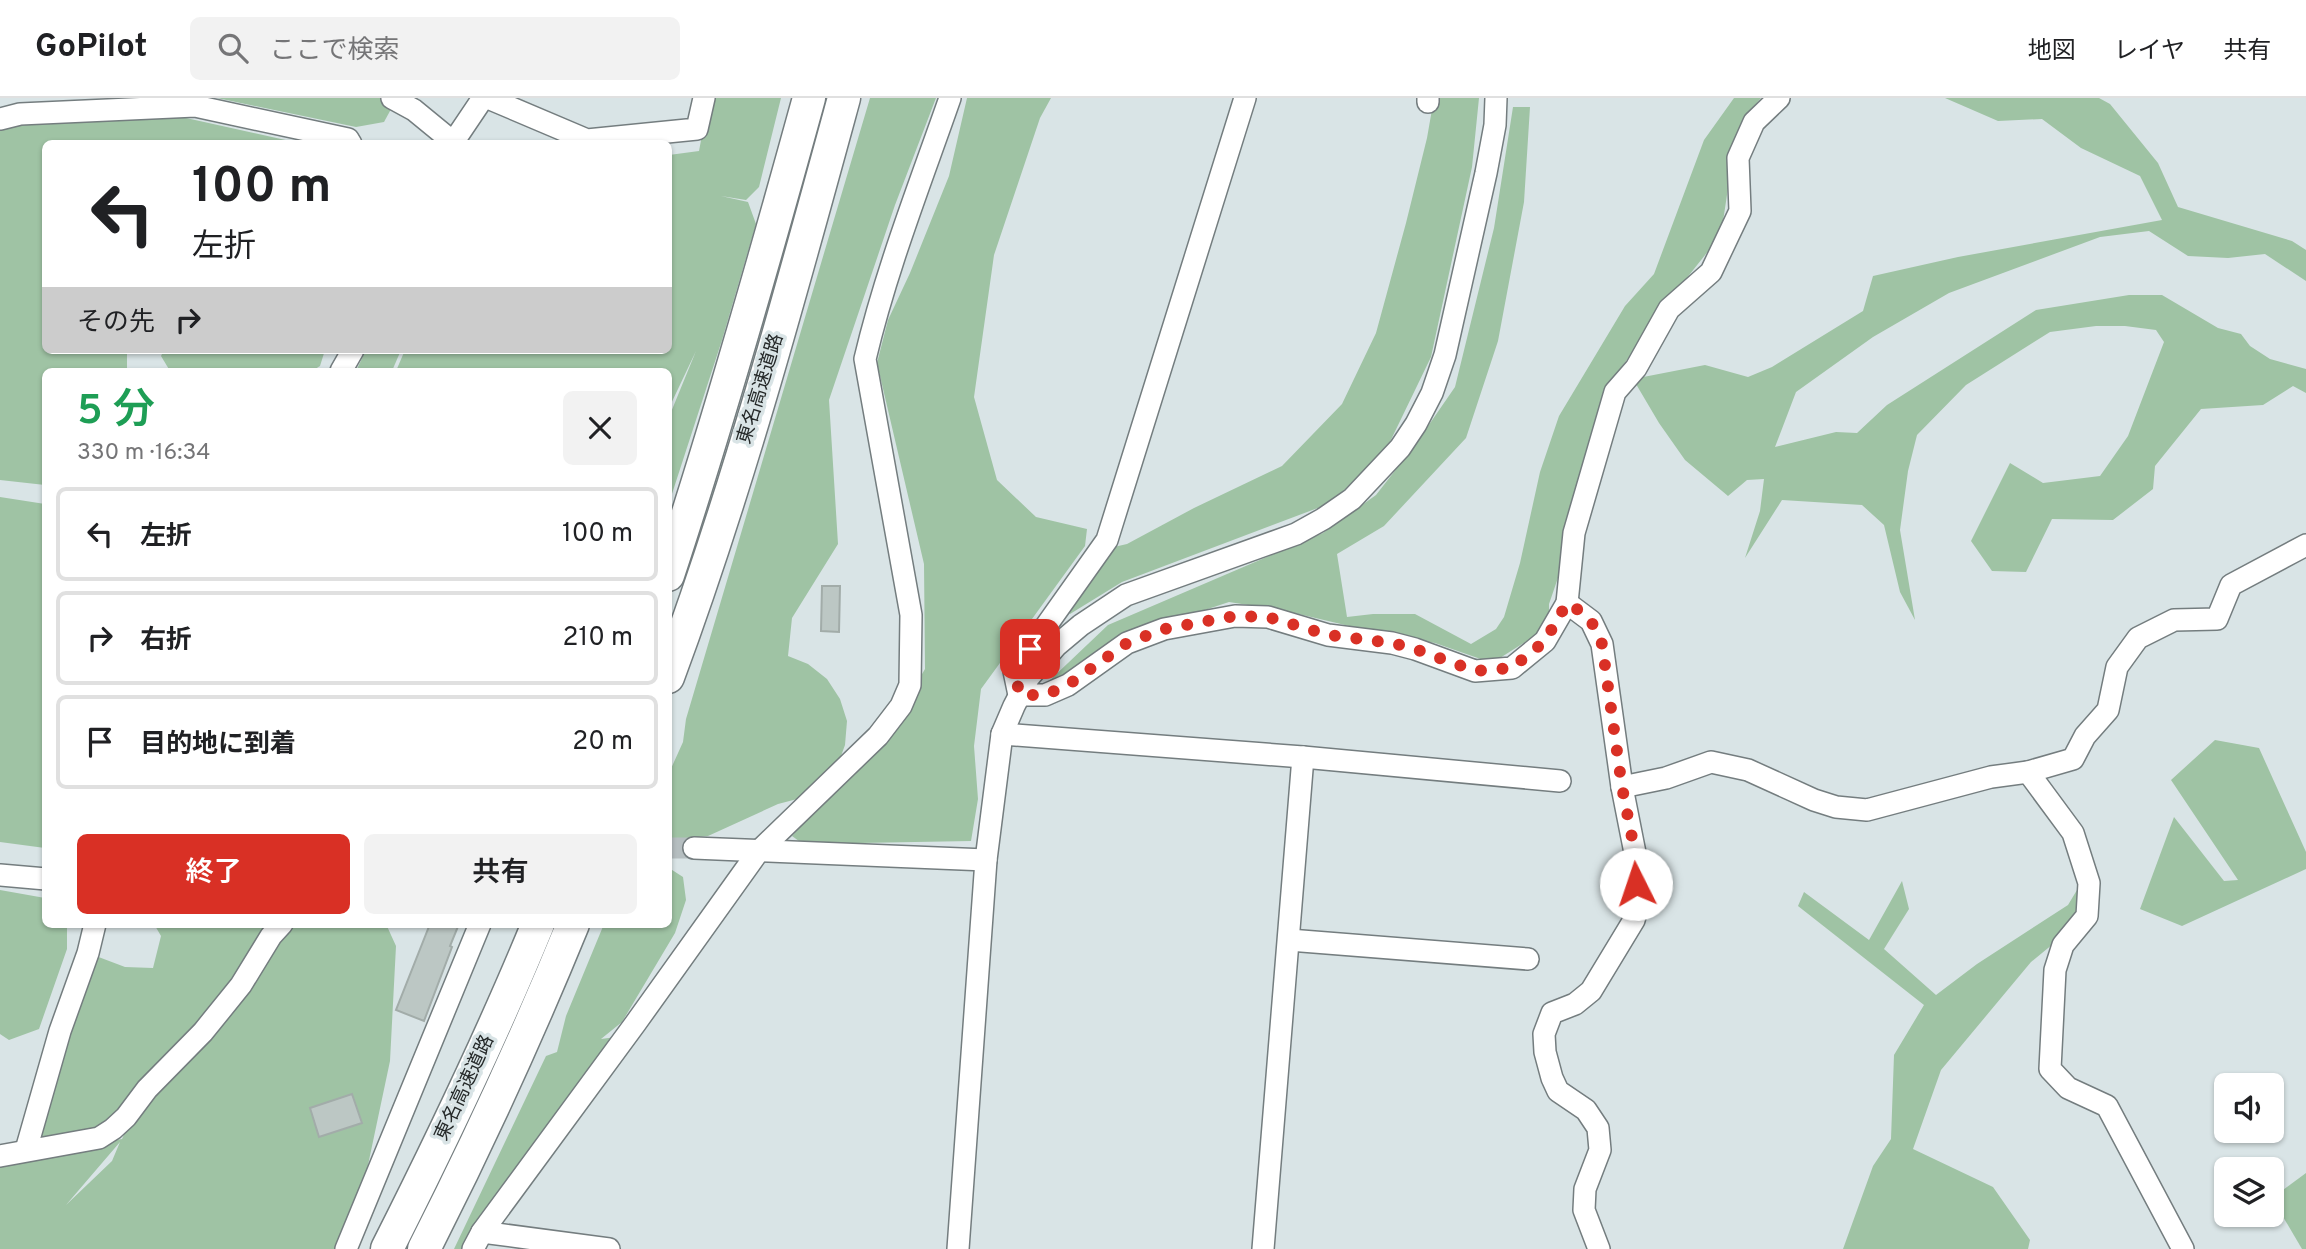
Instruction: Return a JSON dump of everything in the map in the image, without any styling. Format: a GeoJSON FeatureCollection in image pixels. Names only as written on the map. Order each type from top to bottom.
{"type":"FeatureCollection","features":[{"type":"Feature","properties":{"kind":"highway","name":"東名高速道路"},"geometry":{"type":"LineString","coordinates":[[672,563],[760,278],[809,98]]}},
{"type":"Feature","properties":{"kind":"highway","name":"東名高速道路"},"geometry":{"type":"LineString","coordinates":[[672,665],[737,472],[796,275],[844,98]]}},
{"type":"Feature","properties":{"kind":"highway","name":"東名高速道路"},"geometry":{"type":"LineString","coordinates":[[387,1249],[425,1175],[536,928]]}},
{"type":"Feature","properties":{"kind":"highway","name":"東名高速道路"},"geometry":{"type":"LineString","coordinates":[[424,1249],[455,1188],[571,928]]}},
{"type":"Feature","properties":{"kind":"street"},"geometry":{"type":"LineString","coordinates":[[392,98],[414,110],[449,140]]}},
{"type":"Feature","properties":{"kind":"street"},"geometry":{"type":"LineString","coordinates":[[454,140],[486,98],[587,140],[697,129],[704,98]]}},
{"type":"Feature","properties":{"kind":"street"},"geometry":{"type":"LineString","coordinates":[[478,1241],[758,852],[878,736],[901,705],[910,685],[911,615],[865,359],[874,320],[950,98]]}},
{"type":"Feature","properties":{"kind":"street"},"geometry":{"type":"LineString","coordinates":[[1020,695],[1014,671],[1107,540],[1245,98]]}},
{"type":"Feature","properties":{"kind":"street"},"geometry":{"type":"LineString","coordinates":[[958,1249],[986,860],[1002,734],[1020,695],[1029,677],[1056,646],[1126,594],[1296,534],[1352,499],[1400,448],[1432,393],[1445,355],[1486,173],[1495,125],[1496,98]]}},
{"type":"Feature","properties":{"kind":"street"},"geometry":{"type":"LineString","coordinates":[[1020,695],[1045,695],[1068,685],[1127,643],[1164,629],[1235,616],[1268,617],[1328,635],[1392,643],[1475,671],[1512,668],[1545,641],[1567,603],[1574,533],[1615,392],[1636,368],[1669,309],[1711,272],[1740,211],[1738,158],[1754,122],[1779,98]]}},
{"type":"Feature","properties":{"kind":"street"},"geometry":{"type":"LineString","coordinates":[[0,119],[20,114],[160,103],[195,106],[349,140]]}},
{"type":"Feature","properties":{"kind":"street"},"geometry":{"type":"LineString","coordinates":[[1622,787],[1667,778],[1711,762],[1748,770],[1836,807],[1867,810],[1991,777],[2028,772],[2073,759],[2085,736],[2108,710],[2117,667],[2138,638],[2174,620],[2217,619],[2231,585],[2306,545]]}},
{"type":"Feature","properties":{"kind":"street"},"geometry":{"type":"LineString","coordinates":[[1567,603],[1591,621],[1602,644],[1622,787],[1636,858],[1637,909],[1634,920],[1591,991],[1575,1004],[1552,1013],[1544,1034],[1545,1052],[1558,1091],[1586,1110],[1598,1128],[1601,1150],[1585,1189],[1584,1210],[1599,1249]]}},
{"type":"Feature","properties":{"kind":"street"},"geometry":{"type":"LineString","coordinates":[[1002,734],[1303,757],[1560,781]]}},
{"type":"Feature","properties":{"kind":"street"},"geometry":{"type":"LineString","coordinates":[[1263,1249],[1303,757]]}},
{"type":"Feature","properties":{"kind":"street"},"geometry":{"type":"LineString","coordinates":[[2028,772],[2073,833],[2089,883],[2087,916],[2063,945],[2054,970],[2050,1069],[2068,1088],[2106,1106],[2183,1249]]}},
{"type":"Feature","properties":{"kind":"street"},"geometry":{"type":"LineString","coordinates":[[694,848],[986,860]]}},
{"type":"Feature","properties":{"kind":"street"},"geometry":{"type":"LineString","coordinates":[[0,875],[42,879]]}},
{"type":"Feature","properties":{"kind":"street"},"geometry":{"type":"LineString","coordinates":[[26,1150],[60,1031],[88,953],[94,928]]}},
{"type":"Feature","properties":{"kind":"street"},"geometry":{"type":"LineString","coordinates":[[0,1156],[99,1138],[113,1129],[203,1032],[241,985],[278,928]]}},
{"type":"Feature","properties":{"kind":"street"},"geometry":{"type":"LineString","coordinates":[[346,1249],[478,928]]}},
{"type":"Feature","properties":{"kind":"street"},"geometry":{"type":"LineString","coordinates":[[1289,940],[1528,959]]}},
{"type":"Feature","properties":{"kind":"street"},"geometry":{"type":"LineString","coordinates":[[478,1241],[609,1249]]}},
{"type":"Feature","properties":{"kind":"green space"},"geometry":{"type":"Polygon","coordinates":[[[217,98],[396,100],[384,122],[356,127],[217,98]]]}},
{"type":"Feature","properties":{"kind":"green space"},"geometry":{"type":"Polygon","coordinates":[[[709,98],[781,98],[759,187],[746,200],[721,196],[748,202],[756,224],[672,494],[672,410],[696,351],[672,402],[672,368],[397,368],[403,354],[672,354],[672,155],[699,151],[709,98]]]}},
{"type":"Feature","properties":{"kind":"green space"},"geometry":{"type":"Polygon","coordinates":[[[870,98],[936,98],[895,205],[829,400],[838,544],[792,618],[788,656],[808,664],[827,679],[840,699],[847,721],[845,745],[837,767],[801,798],[778,804],[708,836],[672,840],[672,766],[683,742],[686,719],[870,98]]]}},
{"type":"Feature","properties":{"kind":"green space"},"geometry":{"type":"Polygon","coordinates":[[[967,98],[1051,98],[1040,118],[994,255],[974,397],[997,480],[1036,517],[1087,529],[1085,546],[981,689],[974,746],[978,799],[971,841],[803,844],[792,836],[883,740],[925,669],[924,564],[877,363],[888,320],[949,176],[967,98]]]}},
{"type":"Feature","properties":{"kind":"green space"},"geometry":{"type":"Polygon","coordinates":[[[1434,98],[1479,98],[1472,167],[1431,357],[1387,448],[1331,503],[1122,582],[1070,614],[1060,603],[1101,550],[1127,544],[1282,466],[1342,404],[1376,333],[1427,138],[1434,98]]]}},
{"type":"Feature","properties":{"kind":"green space"},"geometry":{"type":"Polygon","coordinates":[[[1734,98],[1761,98],[1749,112],[1734,148],[1721,235],[1605,390],[1567,518],[1561,569],[1549,604],[1549,627],[1492,663],[1435,643],[1383,634],[1286,611],[1229,602],[1132,634],[1066,676],[1048,682],[1108,625],[1323,533],[1376,495],[1455,387],[1494,228],[1513,107],[1530,107],[1524,202],[1498,341],[1466,438],[1384,526],[1337,554],[1347,617],[1415,614],[1471,644],[1496,629],[1504,617],[1520,563],[1540,472],[1559,416],[1625,306],[1654,274],[1704,140],[1734,98]]]}},
{"type":"Feature","properties":{"kind":"green space"},"geometry":{"type":"Polygon","coordinates":[[[1945,98],[2099,98],[2110,104],[2158,163],[2178,207],[2292,241],[2306,250],[2306,281],[2265,254],[2228,258],[2188,256],[2149,231],[2100,237],[1949,293],[1873,337],[1796,392],[1775,447],[1836,432],[1857,433],[1887,405],[2036,310],[2129,295],[2162,295],[2218,328],[2241,334],[2250,346],[2270,359],[2306,369],[2306,393],[2293,386],[2263,405],[2201,409],[2155,466],[2153,489],[2113,520],[2052,519],[2026,572],[1992,571],[1971,541],[2010,463],[2043,483],[2100,476],[2128,436],[2164,342],[2156,330],[2125,326],[2096,326],[2050,332],[1966,385],[1917,435],[1908,471],[1900,530],[1915,620],[1900,592],[1884,525],[1862,505],[1782,500],[1745,558],[1760,511],[1764,479],[1747,480],[1728,496],[1685,460],[1633,379],[1705,365],[1748,377],[1772,367],[1863,311],[1873,276],[1958,257],[2162,220],[2140,176],[2081,148],[2042,119],[1998,121],[1945,98]]]}},
{"type":"Feature","properties":{"kind":"green space"},"geometry":{"type":"Polygon","coordinates":[[[133,113],[168,114],[285,140],[42,140],[42,354],[127,354],[127,368],[42,368],[42,485],[0,480],[0,128],[133,113]]]}},
{"type":"Feature","properties":{"kind":"green space"},"geometry":{"type":"Polygon","coordinates":[[[324,354],[317,368],[168,368],[161,356],[324,354]]]}},
{"type":"Feature","properties":{"kind":"green space"},"geometry":{"type":"Polygon","coordinates":[[[364,354],[399,354],[393,368],[357,368],[364,354]]]}},
{"type":"Feature","properties":{"kind":"green space"},"geometry":{"type":"Polygon","coordinates":[[[0,497],[42,504],[42,848],[0,842],[0,497]]]}},
{"type":"Feature","properties":{"kind":"green space"},"geometry":{"type":"Polygon","coordinates":[[[2215,740],[2259,748],[2306,852],[2306,869],[2182,926],[2140,909],[2174,817],[2224,881],[2238,880],[2171,780],[2215,740]]]}},
{"type":"Feature","properties":{"kind":"green space"},"geometry":{"type":"Polygon","coordinates":[[[672,870],[683,877],[686,900],[675,933],[622,1022],[601,1039],[616,1037],[464,1249],[454,1249],[546,1056],[557,1052],[566,1016],[602,928],[672,928],[672,870]]]}},
{"type":"Feature","properties":{"kind":"green space"},"geometry":{"type":"Polygon","coordinates":[[[2086,875],[2087,916],[2031,962],[1941,1070],[1913,1149],[1993,1187],[2030,1240],[2028,1249],[1843,1249],[1873,1166],[1891,1139],[1894,1055],[1924,1005],[1798,906],[1804,892],[1869,940],[1902,881],[1909,909],[1884,949],[1936,995],[1977,964],[2068,905],[2086,875]]]}},
{"type":"Feature","properties":{"kind":"green space"},"geometry":{"type":"Polygon","coordinates":[[[0,890],[42,897],[42,928],[67,928],[67,949],[39,1029],[9,1040],[0,1034],[0,890]]]}},
{"type":"Feature","properties":{"kind":"green space"},"geometry":{"type":"Polygon","coordinates":[[[156,928],[388,928],[396,946],[390,1061],[357,1217],[338,1249],[0,1249],[0,1160],[122,1139],[134,1113],[109,1131],[26,1150],[88,953],[125,967],[153,968],[161,936],[156,928]],[[120,1142],[66,1205],[112,1161],[120,1142]]]}},
{"type":"Feature","properties":{"kind":"green space"},"geometry":{"type":"Polygon","coordinates":[[[2306,1173],[2306,1249],[2302,1249],[2284,1218],[2284,1189],[2306,1173]]]}},
{"type":"Feature","properties":{"kind":"building"},"geometry":{"type":"Polygon","coordinates":[[[822,586],[840,586],[839,632],[821,631],[822,586]]]}},
{"type":"Feature","properties":{"kind":"building"},"geometry":{"type":"Polygon","coordinates":[[[428,928],[457,928],[424,1021],[396,1010],[428,928]]]}},
{"type":"Feature","properties":{"kind":"building"},"geometry":{"type":"Polygon","coordinates":[[[352,1094],[362,1123],[319,1137],[310,1108],[352,1094]]]}},
{"type":"Feature","properties":{"kind":"tunnel"},"geometry":{"type":"LineString","coordinates":[[672,848],[694,848]]}},
{"type":"Feature","properties":{"kind":"route"},"geometry":{"type":"LineString","coordinates":[[1030,649],[1014,671],[1020,695],[1045,695],[1068,685],[1127,643],[1164,629],[1235,616],[1268,617],[1328,635],[1392,643],[1475,671],[1512,668],[1545,641],[1567,603],[1591,621],[1602,644],[1622,787],[1636,858],[1636,884]]}}]}
